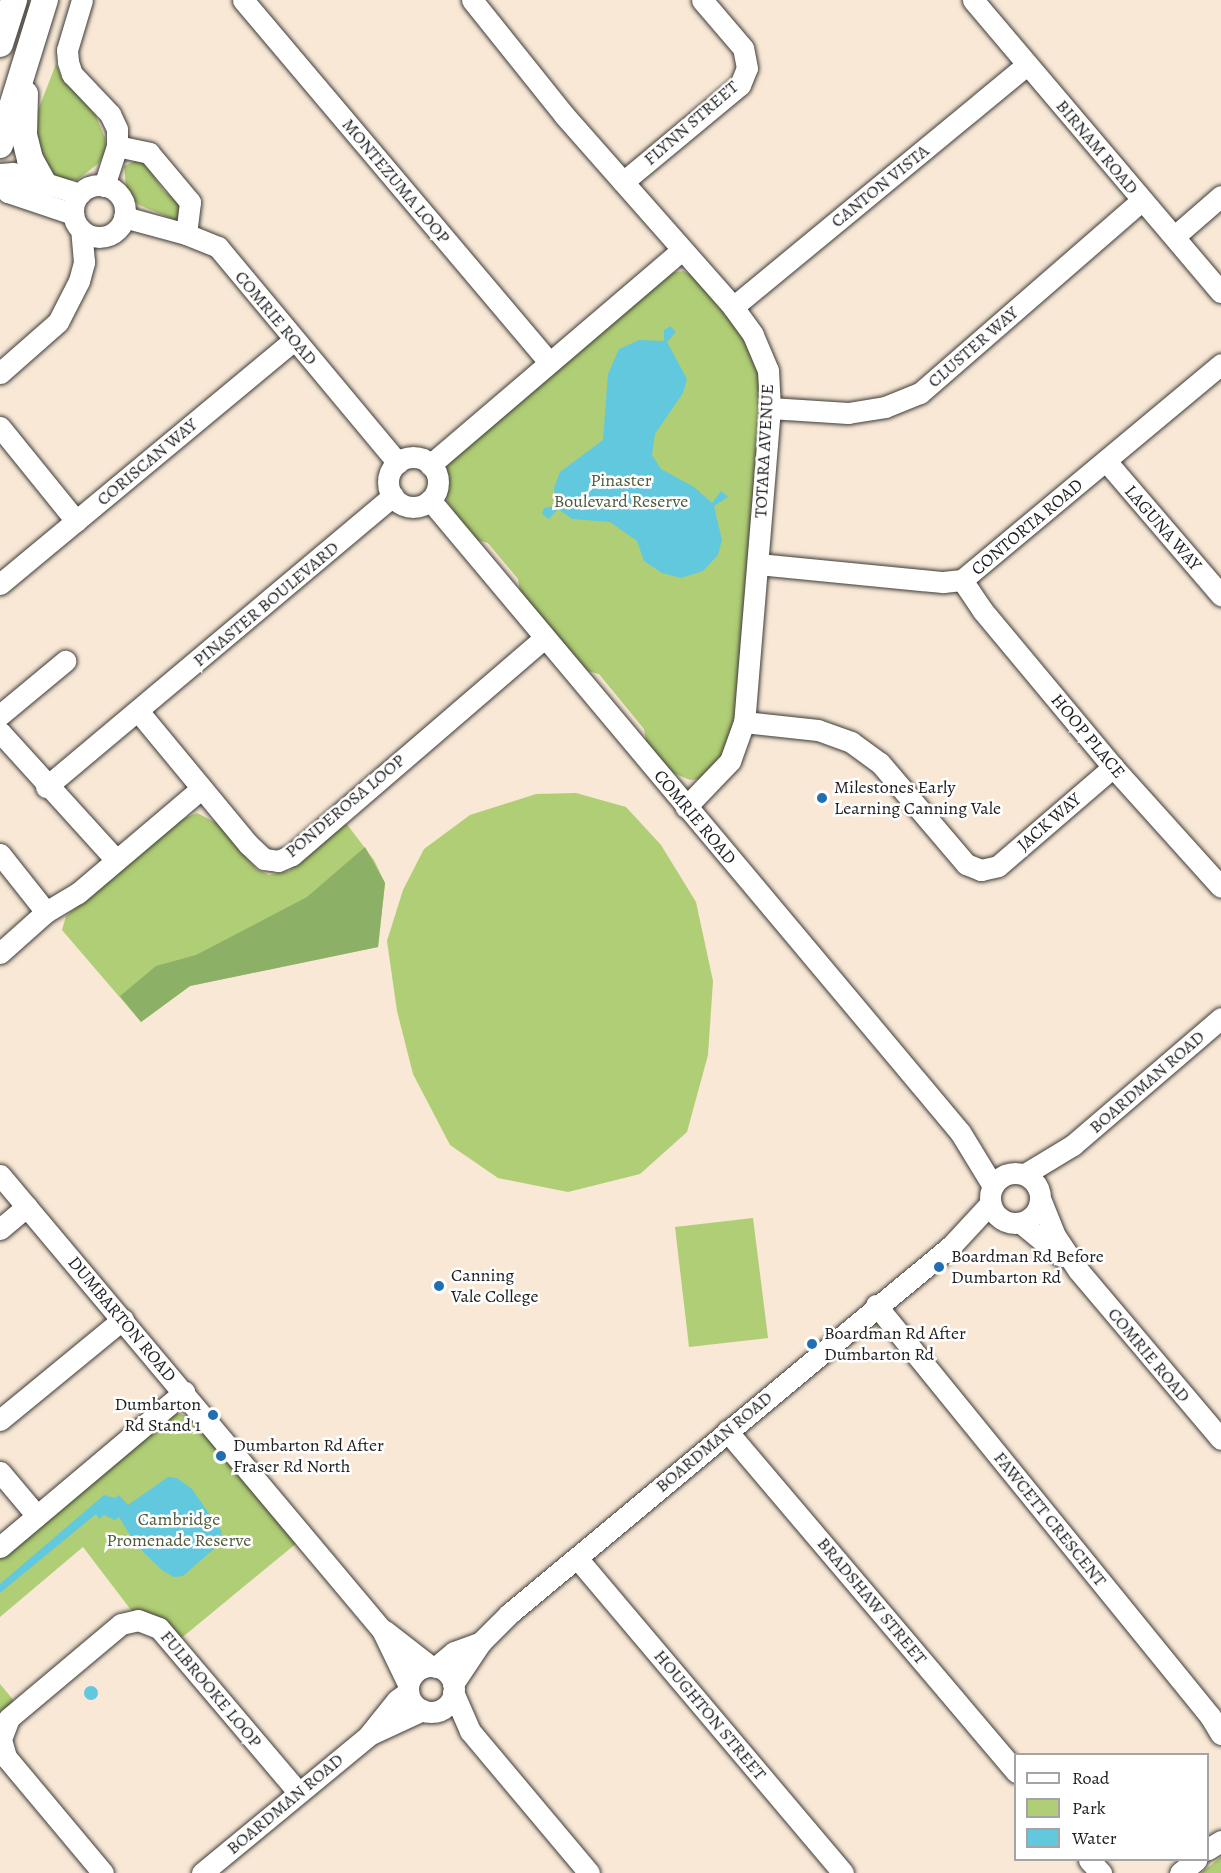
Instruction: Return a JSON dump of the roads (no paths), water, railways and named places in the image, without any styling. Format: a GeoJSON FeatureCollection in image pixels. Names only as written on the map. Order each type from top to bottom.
{"type":"FeatureCollection","features":[{"type":"Feature","properties":{"kind":"main road"},"geometry":{"type":"LineString","coordinates":[[0,44],[14,0]]}},
{"type":"Feature","properties":{"kind":"main road"},"geometry":{"type":"LineString","coordinates":[[0,144],[45,0]]}},
{"type":"Feature","properties":{"kind":"main road"},"geometry":{"type":"LineString","coordinates":[[34,34],[33,71],[22,102],[24,135],[30,159],[44,184]]}},
{"type":"Feature","properties":{"kind":"street"},"geometry":{"type":"LineString","coordinates":[[31,0],[34,34]]}},
{"type":"Feature","properties":{"kind":"street"},"geometry":{"type":"LineString","coordinates":[[81,0],[67,50],[68,62],[72,74],[110,114],[117,129],[117,146],[104,186]]}},
{"type":"Feature","properties":{"kind":"street","name":"MONTEZUMA LOOP"},"geometry":{"type":"LineString","coordinates":[[243,0],[549,362]]}},
{"type":"Feature","properties":{"kind":"street","name":"TOTARA AVENUE"},"geometry":{"type":"LineString","coordinates":[[472,0],[623,183],[733,307],[753,335],[768,370],[770,408],[744,722],[730,761],[686,807]]}},
{"type":"Feature","properties":{"kind":"street","name":"FLYNN STREET"},"geometry":{"type":"LineString","coordinates":[[623,183],[740,85],[747,68],[743,48],[702,0]]}},
{"type":"Feature","properties":{"kind":"street","name":"BIRNAM ROAD"},"geometry":{"type":"LineString","coordinates":[[974,0],[1221,292]]}},
{"type":"Feature","properties":{"kind":"street","name":"CANTON VISTA"},"geometry":{"type":"LineString","coordinates":[[733,307],[1028,65]]}},
{"type":"Feature","properties":{"kind":"street"},"geometry":{"type":"LineString","coordinates":[[117,146],[149,153],[190,202],[186,234]]}},
{"type":"Feature","properties":{"kind":"street"},"geometry":{"type":"LineString","coordinates":[[0,174],[13,173],[44,184],[102,237]]}},
{"type":"Feature","properties":{"kind":"street"},"geometry":{"type":"LineString","coordinates":[[0,184],[8,192],[78,213]]}},
{"type":"Feature","properties":{"kind":"street"},"geometry":{"type":"LineString","coordinates":[[0,372],[58,322],[79,281],[84,262],[102,237],[118,229],[124,217],[122,200],[104,186],[95,186],[78,213],[84,262]]}},
{"type":"Feature","properties":{"kind":"street"},"geometry":{"type":"LineString","coordinates":[[1175,236],[1221,196]]}},
{"type":"Feature","properties":{"kind":"street","name":"CLUSTER WAY"},"geometry":{"type":"LineString","coordinates":[[770,408],[848,413],[885,407],[920,393],[1142,200]]}},
{"type":"Feature","properties":{"kind":"street","name":"COMRIE ROAD"},"geometry":{"type":"LineString","coordinates":[[124,217],[186,234],[218,247],[398,463]]}},
{"type":"Feature","properties":{"kind":"street"},"geometry":{"type":"LineString","coordinates":[[430,465],[681,251]]}},
{"type":"Feature","properties":{"kind":"street","name":"CORISCAN WAY"},"geometry":{"type":"LineString","coordinates":[[0,584],[294,340]]}},
{"type":"Feature","properties":{"kind":"street","name":"CONTORTA ROAD"},"geometry":{"type":"LineString","coordinates":[[758,564],[944,582],[962,580],[1221,364]]}},
{"type":"Feature","properties":{"kind":"street"},"geometry":{"type":"LineString","coordinates":[[0,427],[76,521]]}},
{"type":"Feature","properties":{"kind":"street"},"geometry":{"type":"LineString","coordinates":[[418,458],[430,465],[438,486],[430,500],[414,507],[393,496],[388,480],[398,463],[418,458]]}},
{"type":"Feature","properties":{"kind":"street","name":"LAGUNA WAY"},"geometry":{"type":"LineString","coordinates":[[1106,461],[1221,595]]}},
{"type":"Feature","properties":{"kind":"street","name":"PINASTER BOULEVARD"},"geometry":{"type":"LineString","coordinates":[[46,787],[393,496]]}},
{"type":"Feature","properties":{"kind":"street","name":"COMRIE ROAD"},"geometry":{"type":"LineString","coordinates":[[430,500],[543,639],[1004,1185]]}},
{"type":"Feature","properties":{"kind":"street","name":"HOOP PLACE"},"geometry":{"type":"LineString","coordinates":[[962,580],[983,611],[1113,767],[1221,887]]}},
{"type":"Feature","properties":{"kind":"street","name":"PONDEROSA LOOP"},"geometry":{"type":"LineString","coordinates":[[138,711],[248,844],[264,859],[278,861],[299,849],[543,639]]}},
{"type":"Feature","properties":{"kind":"street"},"geometry":{"type":"LineString","coordinates":[[0,715],[65,661]]}},
{"type":"Feature","properties":{"kind":"street","name":"JACK WAY"},"geometry":{"type":"LineString","coordinates":[[744,722],[818,730],[851,742],[880,763],[966,864],[981,870],[998,866],[1113,767]]}},
{"type":"Feature","properties":{"kind":"street"},"geometry":{"type":"LineString","coordinates":[[0,732],[46,787],[116,860]]}},
{"type":"Feature","properties":{"kind":"street"},"geometry":{"type":"LineString","coordinates":[[0,953],[46,912],[78,893],[202,788]]}},
{"type":"Feature","properties":{"kind":"street"},"geometry":{"type":"LineString","coordinates":[[0,854],[46,912]]}},
{"type":"Feature","properties":{"kind":"street","name":"BOARDMAN ROAD"},"geometry":{"type":"LineString","coordinates":[[952,1245],[1034,1215],[1044,1180],[1073,1145],[1221,1018]]}},
{"type":"Feature","properties":{"kind":"street","name":"BOARDMAN ROAD"},"geometry":{"type":"LineString","coordinates":[[368,1736],[448,1703],[453,1688],[481,1642],[876,1305],[952,1245],[1004,1185],[1073,1145]]}},
{"type":"Feature","properties":{"kind":"street","name":"DUMBARTON ROAD"},"geometry":{"type":"LineString","coordinates":[[0,1174],[382,1629],[433,1666]]}},
{"type":"Feature","properties":{"kind":"street"},"geometry":{"type":"LineString","coordinates":[[1004,1185],[1041,1197]]}},
{"type":"Feature","properties":{"kind":"street"},"geometry":{"type":"LineString","coordinates":[[1004,1185],[1012,1222]]}},
{"type":"Feature","properties":{"kind":"street","name":"COMRIE ROAD"},"geometry":{"type":"LineString","coordinates":[[1041,1197],[1054,1234],[1078,1269],[1221,1440]]}},
{"type":"Feature","properties":{"kind":"street"},"geometry":{"type":"LineString","coordinates":[[0,1229],[27,1206]]}},
{"type":"Feature","properties":{"kind":"street","name":"COMRIE ROAD"},"geometry":{"type":"LineString","coordinates":[[1012,1222],[1078,1269]]}},
{"type":"Feature","properties":{"kind":"street","name":"FAWCETT CRESCENT"},"geometry":{"type":"LineString","coordinates":[[876,1305],[1210,1716],[1221,1734]]}},
{"type":"Feature","properties":{"kind":"street"},"geometry":{"type":"LineString","coordinates":[[0,1420],[123,1319]]}},
{"type":"Feature","properties":{"kind":"street"},"geometry":{"type":"LineString","coordinates":[[0,1547],[184,1392]]}},
{"type":"Feature","properties":{"kind":"street","name":"BRADSHAW STREET"},"geometry":{"type":"LineString","coordinates":[[727,1431],[1014,1770]]}},
{"type":"Feature","properties":{"kind":"street"},"geometry":{"type":"LineString","coordinates":[[0,1472],[37,1515]]}},
{"type":"Feature","properties":{"kind":"street","name":"HOUGHTON STREET"},"geometry":{"type":"LineString","coordinates":[[577,1558],[843,1873]]}},
{"type":"Feature","properties":{"kind":"street","name":"FULBROOKE LOOP"},"geometry":{"type":"LineString","coordinates":[[103,1873],[6,1757],[1,1739],[9,1718],[121,1624],[138,1620],[159,1628],[298,1792]]}},
{"type":"Feature","properties":{"kind":"street","name":"DUMBARTON ROAD"},"geometry":{"type":"LineString","coordinates":[[382,1629],[408,1688]]}},
{"type":"Feature","properties":{"kind":"street","name":"BOARDMAN ROAD"},"geometry":{"type":"LineString","coordinates":[[202,1873],[368,1736],[408,1688],[416,1672],[433,1666],[454,1652],[481,1642]]}},
{"type":"Feature","properties":{"kind":"street"},"geometry":{"type":"LineString","coordinates":[[433,1666],[447,1673],[470,1731],[589,1873]]}},
{"type":"Feature","properties":{"kind":"street"},"geometry":{"type":"LineString","coordinates":[[408,1688],[430,1710],[470,1731]]}},
{"type":"Feature","properties":{"kind":"street"},"geometry":{"type":"LineString","coordinates":[[1090,1861],[1101,1873]]}},
{"type":"Feature","properties":{"kind":"street"},"geometry":{"type":"LineString","coordinates":[[1180,1873],[1195,1861]]}},
{"type":"Feature","properties":{"kind":"water"},"geometry":{"type":"Polygon","coordinates":[[[670,326],[676,332],[667,342],[687,379],[683,393],[655,434],[652,455],[661,469],[694,487],[712,503],[721,491],[728,497],[714,506],[722,540],[718,555],[703,571],[681,578],[662,573],[644,561],[637,541],[610,522],[572,519],[558,509],[549,519],[542,514],[544,508],[556,506],[554,488],[560,472],[603,440],[608,374],[619,349],[639,340],[664,341],[664,330],[670,326]]]}},
{"type":"Feature","properties":{"kind":"water"},"geometry":{"type":"Polygon","coordinates":[[[168,1477],[177,1478],[192,1489],[222,1532],[216,1547],[183,1576],[174,1577],[163,1571],[136,1545],[119,1517],[115,1520],[104,1515],[99,1519],[96,1514],[0,1593],[0,1584],[104,1495],[115,1498],[119,1495],[128,1505],[168,1477]]]}},
{"type":"Feature","properties":{"kind":"water"},"geometry":{"type":"Polygon","coordinates":[[[91,1686],[96,1688],[98,1693],[96,1698],[91,1700],[86,1698],[84,1693],[86,1688],[91,1686]]]}},
{"type":"Feature","properties":{"kind":"place","name":"Milestones Early Learning Canning Vale"},"geometry":{"type":"Point","coordinates":[822,798]}},
{"type":"Feature","properties":{"kind":"place","name":"Boardman Rd Before Dumbarton Rd"},"geometry":{"type":"Point","coordinates":[939,1267]}},
{"type":"Feature","properties":{"kind":"place","name":"Canning Vale College"},"geometry":{"type":"Point","coordinates":[439,1286]}},
{"type":"Feature","properties":{"kind":"place","name":"Boardman Rd After Dumbarton Rd"},"geometry":{"type":"Point","coordinates":[812,1344]}},
{"type":"Feature","properties":{"kind":"place","name":"Dumbarton Rd Stand 1"},"geometry":{"type":"Point","coordinates":[213,1415]}},
{"type":"Feature","properties":{"kind":"place","name":"Dumbarton Rd After Fraser Rd North"},"geometry":{"type":"Point","coordinates":[221,1456]}},
{"type":"Feature","properties":{"kind":"park label","name":"Pinaster Boulevard Reserve"},"geometry":{"type":"Point","coordinates":[621,491]}},
{"type":"Feature","properties":{"kind":"park label","name":"Cambridge Promenade Reserve"},"geometry":{"type":"Point","coordinates":[179,1530]}}]}
